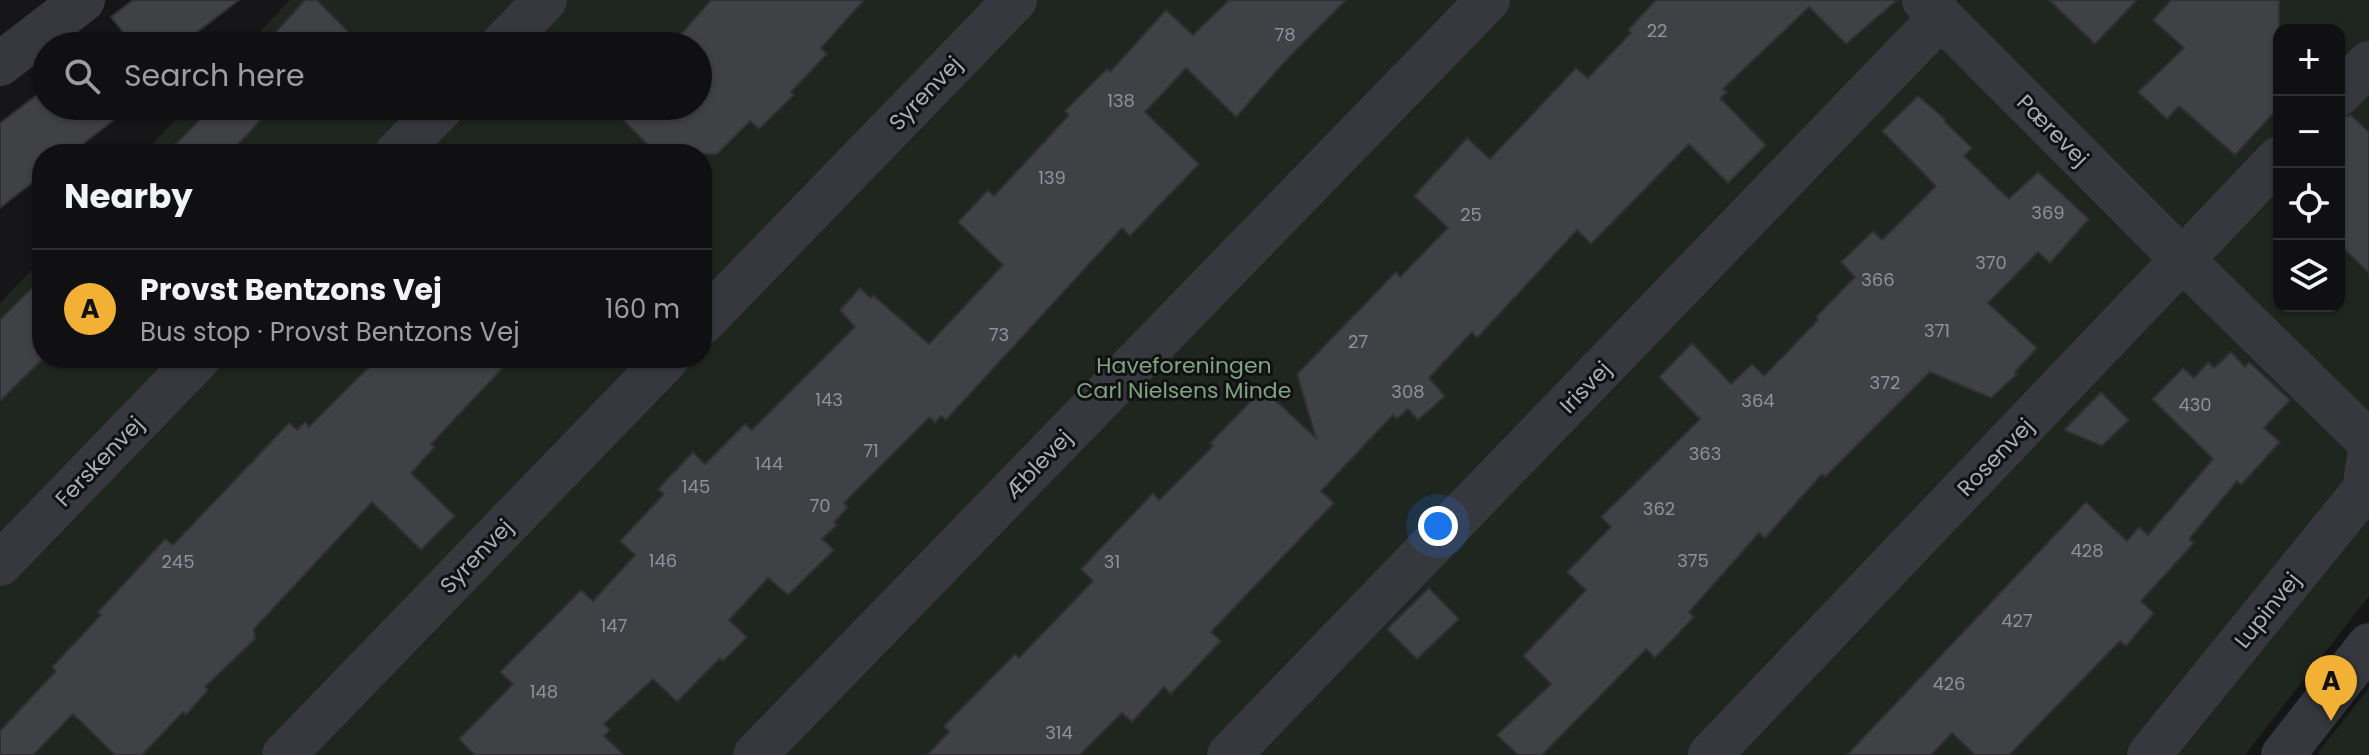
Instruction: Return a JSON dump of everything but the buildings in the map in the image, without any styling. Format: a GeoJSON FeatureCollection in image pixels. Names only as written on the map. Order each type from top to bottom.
{"type":"FeatureCollection","features":[{"type":"Feature","properties":{"kind":"street"},"geometry":{"type":"LineString","coordinates":[[42,32],[83,0]]}},
{"type":"Feature","properties":{"kind":"street"},"geometry":{"type":"LineString","coordinates":[[514,32],[545,0]]}},
{"type":"Feature","properties":{"kind":"street","name":"Syrenvej"},"geometry":{"type":"LineString","coordinates":[[712,313],[1015,0]]}},
{"type":"Feature","properties":{"kind":"street","name":"Æblevej"},"geometry":{"type":"LineString","coordinates":[[755,755],[1488,0]]}},
{"type":"Feature","properties":{"kind":"street","name":"Pærevej"},"geometry":{"type":"LineString","coordinates":[[1932,9],[2183,260]]}},
{"type":"Feature","properties":{"kind":"street","name":"Irisvej"},"geometry":{"type":"LineString","coordinates":[[1229,755],[1932,9]]}},
{"type":"Feature","properties":{"kind":"street"},"geometry":{"type":"LineString","coordinates":[[0,64],[32,39]]}},
{"type":"Feature","properties":{"kind":"street"},"geometry":{"type":"LineString","coordinates":[[2345,88],[2369,63]]}},
{"type":"Feature","properties":{"kind":"street"},"geometry":{"type":"LineString","coordinates":[[406,144],[429,120]]}},
{"type":"Feature","properties":{"kind":"street","name":"Rosenvej"},"geometry":{"type":"LineString","coordinates":[[1710,755],[2273,164]]}},
{"type":"Feature","properties":{"kind":"street"},"geometry":{"type":"LineString","coordinates":[[2183,260],[2369,442]]}},
{"type":"Feature","properties":{"kind":"street","name":"Ferskenvej"},"geometry":{"type":"LineString","coordinates":[[0,564],[189,368]]}},
{"type":"Feature","properties":{"kind":"street","name":"Syrenvej"},"geometry":{"type":"LineString","coordinates":[[284,755],[658,368]]}},
{"type":"Feature","properties":{"kind":"street","name":"Lupinvej"},"geometry":{"type":"LineString","coordinates":[[2149,755],[2364,490],[2369,457]]}},
{"type":"Feature","properties":{"kind":"street"},"geometry":{"type":"LineString","coordinates":[[2283,755],[2369,645]]}},
{"type":"Feature","properties":{"kind":"green space","name":"Haveforeningen Carl Nielsens Minde"},"geometry":{"type":"Polygon","coordinates":[[[290,0],[2369,0],[2369,596],[2245,755],[0,755],[0,303],[32,269],[32,368],[712,368],[712,144],[152,144],[175,120],[712,120],[712,32],[259,32],[290,0]]]}},
{"type":"Feature","properties":{"kind":"green space"},"geometry":{"type":"Polygon","coordinates":[[[2369,688],[2369,755],[2319,755],[2319,751],[2369,688]]]}},
{"type":"Feature","properties":{"kind":"place","name":"Provst Bentzons Vej"},"geometry":{"type":"Point","coordinates":[2331,721]}}]}
